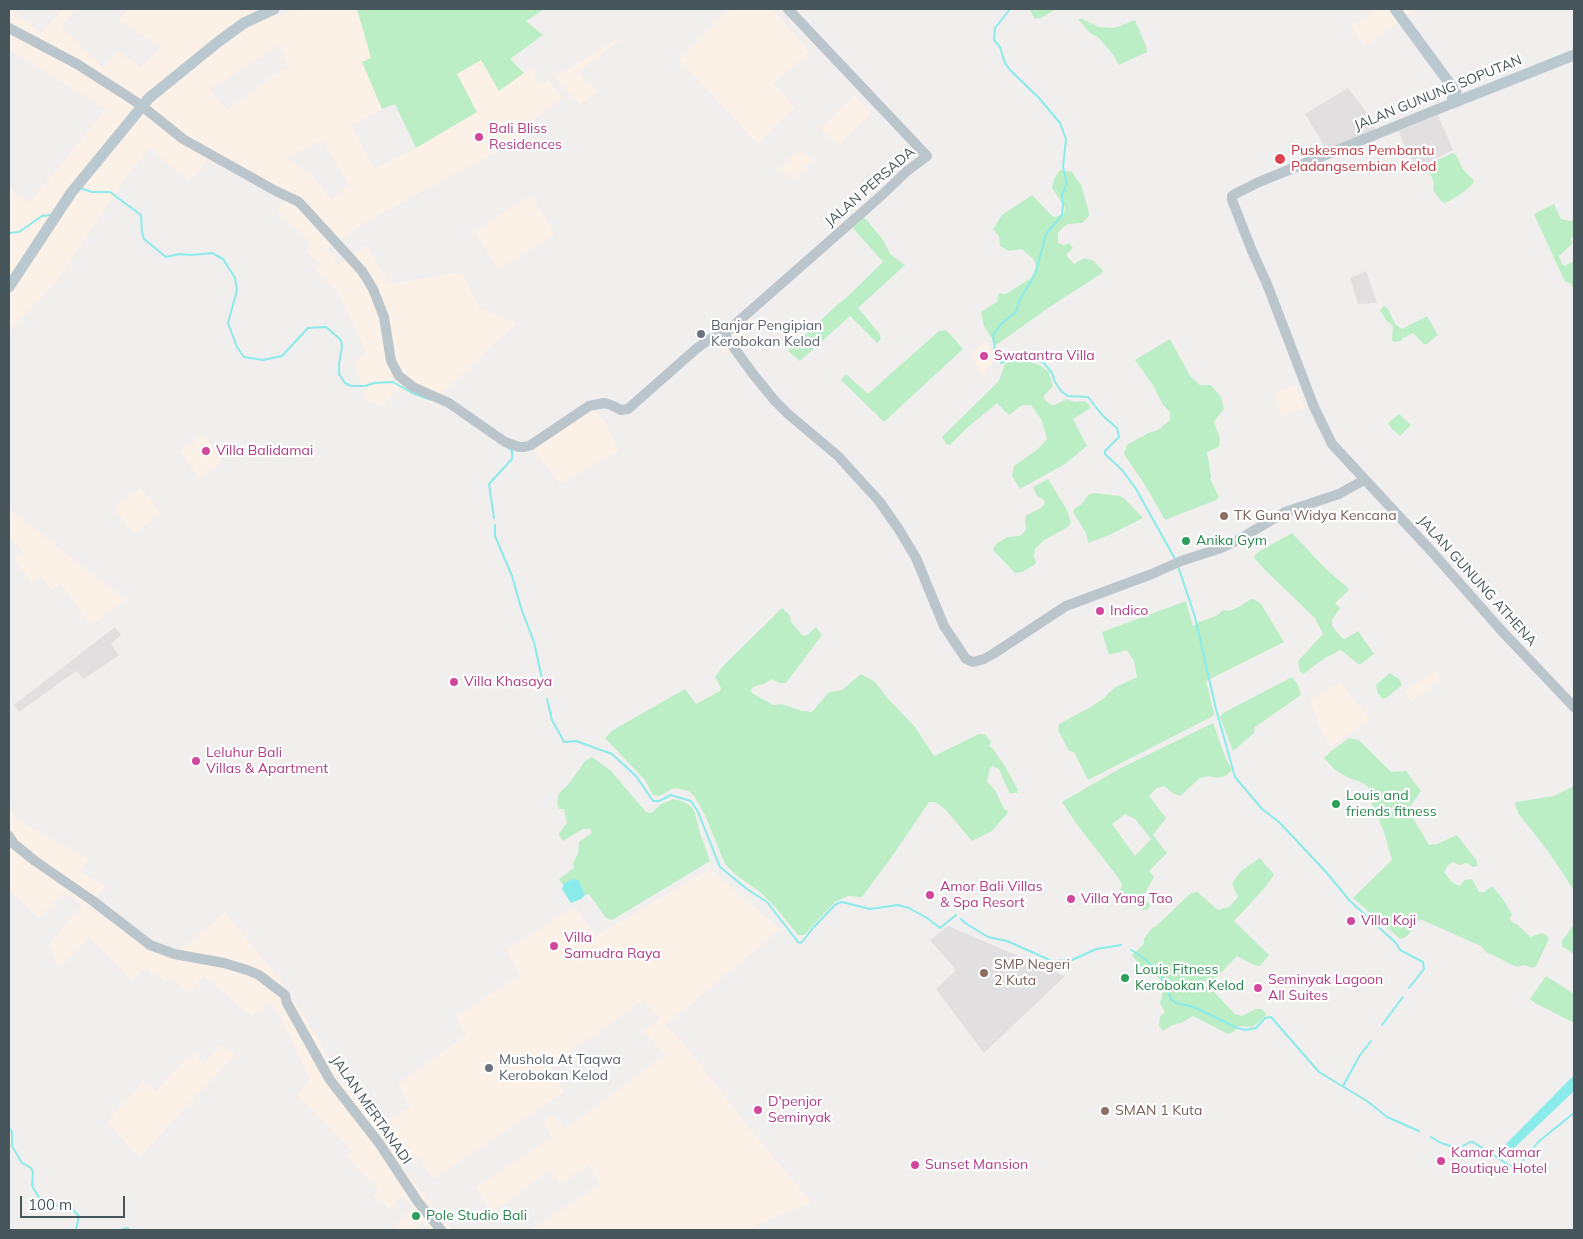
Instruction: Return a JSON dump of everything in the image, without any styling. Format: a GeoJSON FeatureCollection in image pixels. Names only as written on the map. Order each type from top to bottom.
{"type":"FeatureCollection","features":[{"type":"Feature","properties":{"kind":"main road"},"geometry":{"type":"LineString","coordinates":[[9,286],[71,193],[149,98],[244,23],[274,9]]}},
{"type":"Feature","properties":{"kind":"main road"},"geometry":{"type":"LineString","coordinates":[[1395,9],[1451,86],[1458,101]]}},
{"type":"Feature","properties":{"kind":"main road","name":"JALAN GUNUNG SOPUTAN"},"geometry":{"type":"LineString","coordinates":[[1458,101],[1574,55]]}},
{"type":"Feature","properties":{"kind":"street","name":"JALAN PERSADA"},"geometry":{"type":"LineString","coordinates":[[724,334],[927,156],[788,9]]}},
{"type":"Feature","properties":{"kind":"street"},"geometry":{"type":"LineString","coordinates":[[9,28],[77,64],[142,106],[183,139],[299,202],[362,271],[374,289],[384,317],[391,361],[399,376],[413,386],[449,403],[512,445],[524,447],[531,445],[596,403],[611,405],[621,410],[628,409],[696,349],[708,340],[724,334],[775,401],[838,456],[879,501],[913,551],[944,626],[968,660],[976,662],[984,659],[1066,606],[1152,574],[1178,562],[1221,548],[1285,512],[1339,494],[1361,477]]}},
{"type":"Feature","properties":{"kind":"street","name":"JALAN GUNUNG SOPUTAN"},"geometry":{"type":"LineString","coordinates":[[1232,196],[1297,166],[1458,101]]}},
{"type":"Feature","properties":{"kind":"street","name":"JALAN GUNUNG ATHENA"},"geometry":{"type":"LineString","coordinates":[[1232,196],[1232,203],[1238,218],[1267,284],[1314,406],[1332,444],[1442,562],[1500,629],[1574,707]]}},
{"type":"Feature","properties":{"kind":"street","name":"JALAN MERTANADI"},"geometry":{"type":"LineString","coordinates":[[9,836],[14,844],[35,861],[150,945],[174,954],[233,966],[255,973],[285,996],[325,1072],[379,1144],[418,1202],[441,1230]]}},
{"type":"Feature","properties":{"kind":"shaded area"},"geometry":{"type":"Polygon","coordinates":[[[9,9],[12,9],[41,33],[63,9],[73,9],[75,12],[61,26],[103,68],[118,52],[141,67],[161,47],[118,20],[128,9],[270,9],[279,17],[295,9],[357,9],[372,58],[362,62],[382,109],[351,125],[374,169],[416,148],[477,112],[456,74],[481,60],[499,90],[530,68],[540,85],[548,80],[562,98],[522,129],[522,139],[374,217],[326,249],[339,265],[366,245],[390,284],[462,272],[480,309],[517,323],[431,404],[397,389],[382,407],[366,400],[354,362],[366,354],[356,329],[337,291],[315,270],[321,264],[306,251],[311,243],[276,210],[286,200],[253,180],[208,160],[189,182],[150,148],[129,173],[58,279],[9,332],[9,188],[30,202],[106,109],[9,50],[9,9]],[[280,45],[210,89],[227,110],[275,74],[289,68],[280,45]],[[322,140],[287,158],[314,178],[331,200],[349,185],[322,140]]]}},
{"type":"Feature","properties":{"kind":"shaded area"},"geometry":{"type":"Polygon","coordinates":[[[729,9],[772,9],[810,52],[773,83],[795,107],[758,144],[679,60],[729,9]]]}},
{"type":"Feature","properties":{"kind":"shaded area"},"geometry":{"type":"Polygon","coordinates":[[[1377,9],[1417,9],[1365,46],[1351,26],[1377,9]]]}},
{"type":"Feature","properties":{"kind":"shaded area"},"geometry":{"type":"Polygon","coordinates":[[[619,38],[619,41],[613,46],[579,71],[585,80],[598,91],[580,105],[555,77],[619,38]]]}},
{"type":"Feature","properties":{"kind":"shaded area"},"geometry":{"type":"Polygon","coordinates":[[[1348,88],[1368,114],[1378,134],[1329,154],[1305,114],[1348,88]]]}},
{"type":"Feature","properties":{"kind":"shaded area"},"geometry":{"type":"Polygon","coordinates":[[[855,95],[871,114],[837,146],[821,129],[855,95]]]}},
{"type":"Feature","properties":{"kind":"shaded area"},"geometry":{"type":"Polygon","coordinates":[[[1438,115],[1453,150],[1425,164],[1415,163],[1407,153],[1399,131],[1438,115]]]}},
{"type":"Feature","properties":{"kind":"shaded area"},"geometry":{"type":"Polygon","coordinates":[[[799,150],[813,160],[794,180],[779,169],[799,150]]]}},
{"type":"Feature","properties":{"kind":"shaded area"},"geometry":{"type":"Polygon","coordinates":[[[531,195],[555,234],[498,270],[475,231],[531,195]]]}},
{"type":"Feature","properties":{"kind":"shaded area"},"geometry":{"type":"Polygon","coordinates":[[[1366,271],[1377,303],[1358,304],[1350,278],[1366,271]]]}},
{"type":"Feature","properties":{"kind":"shaded area"},"geometry":{"type":"Polygon","coordinates":[[[746,310],[756,326],[726,354],[713,340],[746,310]]]}},
{"type":"Feature","properties":{"kind":"shaded area","name":"Swatantra Villa"},"geometry":{"type":"Polygon","coordinates":[[[987,340],[995,360],[981,377],[972,352],[987,340]]]}},
{"type":"Feature","properties":{"kind":"shaded area"},"geometry":{"type":"Polygon","coordinates":[[[1296,385],[1305,408],[1281,416],[1275,392],[1296,385]]]}},
{"type":"Feature","properties":{"kind":"shaded area"},"geometry":{"type":"Polygon","coordinates":[[[591,408],[606,423],[618,451],[560,484],[533,448],[591,408]]]}},
{"type":"Feature","properties":{"kind":"shaded area"},"geometry":{"type":"Polygon","coordinates":[[[203,434],[223,461],[200,479],[180,452],[203,434]]]}},
{"type":"Feature","properties":{"kind":"shaded area"},"geometry":{"type":"Polygon","coordinates":[[[140,487],[161,513],[134,534],[114,508],[140,487]]]}},
{"type":"Feature","properties":{"kind":"shaded area"},"geometry":{"type":"Polygon","coordinates":[[[9,509],[126,599],[91,626],[61,583],[51,590],[42,576],[32,582],[14,559],[23,552],[9,537],[9,509]]]}},
{"type":"Feature","properties":{"kind":"shaded area"},"geometry":{"type":"Polygon","coordinates":[[[115,627],[121,635],[111,644],[119,655],[84,679],[76,671],[19,712],[14,705],[115,627]]]}},
{"type":"Feature","properties":{"kind":"shaded area"},"geometry":{"type":"Polygon","coordinates":[[[1435,670],[1441,678],[1412,702],[1405,692],[1435,670]]]}},
{"type":"Feature","properties":{"kind":"shaded area"},"geometry":{"type":"Polygon","coordinates":[[[1340,682],[1370,719],[1331,747],[1319,726],[1310,700],[1340,682]]]}},
{"type":"Feature","properties":{"kind":"shaded area"},"geometry":{"type":"Polygon","coordinates":[[[9,805],[18,821],[89,859],[80,872],[106,886],[88,908],[144,943],[176,954],[225,912],[288,990],[325,1051],[330,1064],[349,1090],[363,1106],[371,1101],[384,1122],[410,1107],[398,1084],[466,1035],[456,1017],[520,975],[506,950],[575,906],[595,936],[710,869],[780,929],[666,1025],[684,1044],[758,1139],[812,1203],[783,1213],[748,1230],[531,1230],[600,1184],[588,1164],[561,1184],[550,1170],[492,1214],[476,1187],[552,1137],[543,1122],[553,1115],[565,1129],[664,1055],[644,1031],[660,1019],[643,1000],[550,1066],[564,1092],[433,1179],[418,1156],[402,1166],[452,1230],[431,1230],[422,1221],[413,1230],[400,1230],[395,1225],[413,1208],[404,1195],[389,1209],[373,1195],[379,1190],[347,1157],[353,1152],[297,1095],[310,1080],[287,1030],[271,1001],[251,1017],[204,975],[188,994],[170,977],[165,982],[157,974],[154,977],[146,967],[132,981],[89,937],[59,969],[49,944],[83,905],[64,892],[39,918],[9,890],[9,805]]]}},
{"type":"Feature","properties":{"kind":"shaded area"},"geometry":{"type":"Polygon","coordinates":[[[948,926],[1065,976],[984,1053],[936,989],[956,970],[930,940],[948,926]]]}},
{"type":"Feature","properties":{"kind":"shaded area"},"geometry":{"type":"Polygon","coordinates":[[[221,1044],[236,1053],[139,1158],[107,1122],[143,1081],[156,1091],[194,1051],[203,1065],[221,1044]]]}},
{"type":"Feature","properties":{"kind":"green space"},"geometry":{"type":"Polygon","coordinates":[[[357,9],[544,9],[526,21],[543,35],[510,59],[524,73],[499,91],[481,60],[457,74],[477,112],[416,148],[395,104],[382,109],[362,62],[371,58],[357,9]]]}},
{"type":"Feature","properties":{"kind":"green space"},"geometry":{"type":"Polygon","coordinates":[[[1029,9],[1056,9],[1043,17],[1035,19],[1029,9]]]}},
{"type":"Feature","properties":{"kind":"green space"},"geometry":{"type":"Polygon","coordinates":[[[1078,19],[1099,27],[1112,28],[1135,20],[1147,52],[1119,65],[1099,38],[1090,33],[1078,19]]]}},
{"type":"Feature","properties":{"kind":"green space"},"geometry":{"type":"Polygon","coordinates":[[[1453,153],[1463,169],[1474,181],[1462,193],[1445,203],[1442,202],[1433,190],[1434,183],[1432,177],[1425,166],[1453,153]]]}},
{"type":"Feature","properties":{"kind":"green space"},"geometry":{"type":"Polygon","coordinates":[[[1060,170],[1072,172],[1081,185],[1089,216],[1082,223],[1068,224],[1062,228],[1058,233],[1058,243],[1064,245],[1069,243],[1073,248],[1066,255],[1074,264],[1085,258],[1094,261],[1103,271],[996,345],[984,326],[981,312],[997,302],[999,293],[1006,294],[1031,278],[1036,267],[1034,260],[1022,249],[1009,251],[1000,246],[999,236],[993,229],[1002,215],[1032,195],[1052,216],[1056,217],[1064,213],[1065,207],[1052,188],[1054,179],[1060,170]]]}},
{"type":"Feature","properties":{"kind":"green space"},"geometry":{"type":"Polygon","coordinates":[[[1554,204],[1561,219],[1574,220],[1572,244],[1559,256],[1562,264],[1565,266],[1574,261],[1574,289],[1570,283],[1565,282],[1534,214],[1554,204]]]}},
{"type":"Feature","properties":{"kind":"green space"},"geometry":{"type":"Polygon","coordinates":[[[864,217],[884,241],[890,254],[905,265],[858,308],[879,333],[881,339],[877,343],[850,316],[800,361],[788,351],[883,262],[852,227],[864,217]]]}},
{"type":"Feature","properties":{"kind":"green space"},"geometry":{"type":"Polygon","coordinates":[[[1384,306],[1388,309],[1395,324],[1402,329],[1427,316],[1438,335],[1427,344],[1424,344],[1413,333],[1401,341],[1394,342],[1392,340],[1393,326],[1386,320],[1380,310],[1384,306]]]}},
{"type":"Feature","properties":{"kind":"green space"},"geometry":{"type":"Polygon","coordinates":[[[945,330],[963,349],[884,422],[841,380],[846,374],[868,394],[939,331],[945,330]]]}},
{"type":"Feature","properties":{"kind":"green space"},"geometry":{"type":"Polygon","coordinates":[[[1170,339],[1190,376],[1200,385],[1211,385],[1221,397],[1224,409],[1214,422],[1220,439],[1219,447],[1207,452],[1210,479],[1219,497],[1216,500],[1165,520],[1124,454],[1127,445],[1148,433],[1158,430],[1170,420],[1170,412],[1163,405],[1153,385],[1135,360],[1170,339]]]}},
{"type":"Feature","properties":{"kind":"green space"},"geometry":{"type":"Polygon","coordinates":[[[1028,361],[1041,366],[1049,372],[1053,386],[1044,396],[1045,400],[1051,405],[1066,399],[1075,402],[1085,401],[1090,406],[1089,409],[1073,419],[1087,446],[1065,464],[1020,489],[1012,476],[1014,466],[1038,449],[1047,439],[1041,419],[1031,405],[1022,405],[1009,415],[997,403],[950,445],[946,444],[942,437],[999,381],[1005,363],[1028,361]]]}},
{"type":"Feature","properties":{"kind":"green space"},"geometry":{"type":"Polygon","coordinates":[[[1399,414],[1411,425],[1400,436],[1388,423],[1399,414]]]}},
{"type":"Feature","properties":{"kind":"green space"},"geometry":{"type":"Polygon","coordinates":[[[1048,479],[1067,510],[1071,522],[1068,527],[1044,540],[1035,549],[1034,556],[1036,562],[1034,565],[1022,572],[1015,573],[993,550],[996,544],[1007,537],[1020,536],[1026,530],[1025,517],[1041,508],[1045,503],[1044,500],[1037,496],[1033,487],[1048,479]]]}},
{"type":"Feature","properties":{"kind":"green space"},"geometry":{"type":"Polygon","coordinates":[[[1094,493],[1120,496],[1143,518],[1088,543],[1086,533],[1073,512],[1088,495],[1094,493]]]}},
{"type":"Feature","properties":{"kind":"green space"},"geometry":{"type":"Polygon","coordinates":[[[1292,533],[1327,570],[1348,588],[1348,591],[1335,603],[1340,608],[1332,620],[1332,626],[1345,639],[1358,631],[1374,654],[1361,664],[1358,664],[1341,650],[1325,658],[1303,674],[1300,671],[1298,661],[1323,634],[1315,618],[1267,572],[1254,556],[1292,533]]]}},
{"type":"Feature","properties":{"kind":"green space"},"geometry":{"type":"Polygon","coordinates":[[[1251,599],[1261,604],[1284,642],[1206,681],[1214,713],[1213,716],[1088,780],[1074,752],[1069,751],[1058,730],[1059,724],[1103,699],[1114,688],[1137,677],[1134,661],[1127,650],[1109,655],[1102,632],[1186,601],[1193,626],[1216,616],[1223,610],[1229,611],[1239,607],[1251,599]]]}},
{"type":"Feature","properties":{"kind":"green space"},"geometry":{"type":"Polygon","coordinates":[[[782,608],[790,616],[791,622],[802,635],[806,636],[816,627],[822,635],[786,683],[780,683],[771,679],[766,683],[753,687],[752,693],[773,705],[782,704],[802,711],[812,712],[829,692],[842,690],[861,674],[874,681],[915,727],[934,756],[979,734],[985,734],[991,742],[989,746],[1006,768],[1018,790],[1017,793],[1010,793],[999,769],[993,766],[990,768],[987,782],[995,790],[1004,809],[1008,811],[992,831],[972,841],[945,809],[935,802],[929,802],[862,897],[848,896],[835,902],[804,935],[798,935],[760,892],[736,875],[725,864],[705,815],[689,791],[674,788],[659,796],[653,795],[645,780],[605,738],[613,730],[685,689],[696,704],[720,691],[721,688],[715,677],[723,666],[782,608]]]}},
{"type":"Feature","properties":{"kind":"green space"},"geometry":{"type":"Polygon","coordinates":[[[1390,673],[1399,679],[1402,685],[1383,699],[1378,694],[1376,685],[1390,673]]]}},
{"type":"Feature","properties":{"kind":"green space"},"geometry":{"type":"Polygon","coordinates":[[[1292,677],[1298,685],[1301,695],[1255,727],[1254,733],[1233,751],[1220,717],[1223,713],[1292,677]]]}},
{"type":"Feature","properties":{"kind":"green space"},"geometry":{"type":"Polygon","coordinates":[[[1213,723],[1232,770],[1226,776],[1200,778],[1180,796],[1164,786],[1157,788],[1149,796],[1166,818],[1153,835],[1167,853],[1149,871],[1154,877],[1144,895],[1144,898],[1150,905],[1146,910],[1138,908],[1118,895],[1122,885],[1119,879],[1062,802],[1119,769],[1213,723]],[[1125,814],[1112,824],[1135,856],[1151,839],[1135,819],[1125,814]]]}},
{"type":"Feature","properties":{"kind":"green space"},"geometry":{"type":"Polygon","coordinates":[[[1349,738],[1359,740],[1391,772],[1406,771],[1421,791],[1408,810],[1429,845],[1437,844],[1457,835],[1477,861],[1477,866],[1473,867],[1467,863],[1459,865],[1453,862],[1448,865],[1444,872],[1452,882],[1459,886],[1465,880],[1472,879],[1479,892],[1484,892],[1492,886],[1512,914],[1510,919],[1512,922],[1518,925],[1530,937],[1542,933],[1547,936],[1549,939],[1536,966],[1533,968],[1524,965],[1517,967],[1487,953],[1481,946],[1420,919],[1408,935],[1402,939],[1399,938],[1353,898],[1392,860],[1368,787],[1335,770],[1324,758],[1349,738]]]}},
{"type":"Feature","properties":{"kind":"green space"},"geometry":{"type":"Polygon","coordinates":[[[592,757],[611,771],[646,812],[652,813],[661,804],[673,799],[682,801],[692,807],[710,861],[612,920],[606,918],[589,894],[585,895],[579,880],[573,879],[563,885],[559,879],[574,868],[573,863],[578,854],[579,842],[592,833],[590,829],[583,829],[563,841],[559,835],[567,823],[564,809],[559,809],[557,802],[559,793],[568,785],[585,761],[592,757]]]}},
{"type":"Feature","properties":{"kind":"green space"},"geometry":{"type":"Polygon","coordinates":[[[1574,786],[1574,890],[1547,850],[1518,813],[1515,803],[1554,796],[1574,786]]]}},
{"type":"Feature","properties":{"kind":"green space"},"geometry":{"type":"Polygon","coordinates":[[[1260,858],[1274,875],[1234,921],[1269,955],[1260,966],[1237,956],[1213,981],[1211,977],[1201,984],[1215,993],[1235,1014],[1242,1016],[1256,1009],[1261,1009],[1266,1013],[1265,1016],[1252,1027],[1239,1026],[1232,1033],[1228,1034],[1193,1016],[1163,1031],[1159,1026],[1160,1017],[1165,1012],[1160,1003],[1163,992],[1162,982],[1150,968],[1143,970],[1132,955],[1144,944],[1144,938],[1153,927],[1191,893],[1197,892],[1218,910],[1229,907],[1238,897],[1232,884],[1233,882],[1242,870],[1260,858]]]}},
{"type":"Feature","properties":{"kind":"green space"},"geometry":{"type":"Polygon","coordinates":[[[1574,924],[1574,954],[1562,946],[1562,941],[1574,924]]]}},
{"type":"Feature","properties":{"kind":"green space"},"geometry":{"type":"Polygon","coordinates":[[[1546,976],[1574,994],[1574,1023],[1530,999],[1546,976]]]}},
{"type":"Feature","properties":{"kind":"water"},"geometry":{"type":"Polygon","coordinates":[[[573,879],[579,880],[585,895],[571,903],[562,889],[564,883],[573,879]]]}},
{"type":"Feature","properties":{"kind":"water"},"geometry":{"type":"Polygon","coordinates":[[[1574,1075],[1574,1090],[1571,1094],[1510,1152],[1505,1149],[1503,1147],[1574,1075]]]}},
{"type":"Feature","properties":{"kind":"waterway"},"geometry":{"type":"LineString","coordinates":[[1010,9],[995,28],[994,40],[1000,47],[1005,63],[1010,70],[1039,98],[1060,123],[1066,139],[1063,167],[1067,183],[1062,195],[1062,215],[1046,234],[1035,275],[1020,299],[1016,312],[1001,324],[993,335],[995,350],[1001,363],[1009,359],[1020,360],[1027,357],[1043,362],[1052,373],[1055,382],[1062,392],[1068,396],[1088,397],[1103,416],[1117,428],[1119,437],[1105,451],[1105,454],[1123,471],[1136,489],[1175,559]]}},
{"type":"Feature","properties":{"kind":"waterway"},"geometry":{"type":"LineString","coordinates":[[80,188],[92,192],[110,192],[141,215],[144,239],[166,257],[179,254],[212,253],[223,259],[235,278],[237,290],[228,323],[237,347],[244,357],[263,360],[282,356],[308,328],[326,327],[341,340],[339,374],[345,383],[351,386],[365,386],[374,383],[393,382],[412,393],[431,400]]}},
{"type":"Feature","properties":{"kind":"waterway"},"geometry":{"type":"LineString","coordinates":[[9,233],[19,232],[42,216],[51,215]]}},
{"type":"Feature","properties":{"kind":"waterway"},"geometry":{"type":"LineString","coordinates":[[494,518],[489,484],[512,459],[512,451],[509,448]]}},
{"type":"Feature","properties":{"kind":"waterway"},"geometry":{"type":"LineString","coordinates":[[495,525],[495,536],[512,576],[521,608],[534,642],[543,683]]}},
{"type":"Feature","properties":{"kind":"waterway"},"geometry":{"type":"LineString","coordinates":[[1178,566],[1195,617],[1216,709],[1235,777],[1262,809],[1279,822],[1326,872],[1350,901],[1396,943],[1400,950],[1423,962],[1424,969],[1409,988]]}},
{"type":"Feature","properties":{"kind":"waterway"},"geometry":{"type":"LineString","coordinates":[[547,699],[552,720],[564,742],[576,741],[612,754],[636,776],[653,801],[659,801],[671,795],[691,801],[698,812],[720,867],[747,889],[767,902],[798,942],[801,943],[836,904],[842,902],[870,909],[898,905],[909,908],[940,928],[956,915]]}},
{"type":"Feature","properties":{"kind":"waterway"},"geometry":{"type":"LineString","coordinates":[[961,919],[988,937],[1007,941],[1052,961],[1072,960],[1096,949],[1121,945]]}},
{"type":"Feature","properties":{"kind":"waterway"},"geometry":{"type":"LineString","coordinates":[[1131,950],[1160,972],[1171,999],[1176,1003],[1194,1007],[1237,1028],[1246,1030],[1256,1028],[1265,1018],[1271,1017],[1319,1072],[1367,1101],[1387,1117],[1419,1131]]}},
{"type":"Feature","properties":{"kind":"waterway"},"geometry":{"type":"LineString","coordinates":[[1382,1025],[1403,997]]}},
{"type":"Feature","properties":{"kind":"waterway"},"geometry":{"type":"LineString","coordinates":[[1343,1086],[1360,1055],[1371,1041]]}},
{"type":"Feature","properties":{"kind":"waterway"},"geometry":{"type":"LineString","coordinates":[[1431,1137],[1441,1143],[1454,1147],[1461,1147],[1473,1142],[1512,1167],[1518,1167],[1538,1142],[1574,1113]]}},
{"type":"Feature","properties":{"kind":"waterway"},"geometry":{"type":"LineString","coordinates":[[9,1128],[12,1132],[12,1146],[22,1163],[31,1168],[33,1172],[32,1186],[40,1199],[54,1205],[71,1208],[79,1216],[76,1230]]}},
{"type":"Feature","properties":{"kind":"waterway"},"geometry":{"type":"LineString","coordinates":[[120,1230],[127,1228],[130,1230]]}},
{"type":"Feature","properties":{"kind":"place","name":"Bali Bliss Residences"},"geometry":{"type":"Point","coordinates":[479,137]}},
{"type":"Feature","properties":{"kind":"place","name":"Puskesmas Pembantu Padangsembian Kelod"},"geometry":{"type":"Point","coordinates":[1280,159]}},
{"type":"Feature","properties":{"kind":"place","name":"Banjar Pengipian Kerobokan Kelod"},"geometry":{"type":"Point","coordinates":[701,334]}},
{"type":"Feature","properties":{"kind":"place","name":"Swatantra Villa"},"geometry":{"type":"Point","coordinates":[984,356]}},
{"type":"Feature","properties":{"kind":"place","name":"Villa Balidamai"},"geometry":{"type":"Point","coordinates":[206,451]}},
{"type":"Feature","properties":{"kind":"place","name":"TK Guna Widya Kencana"},"geometry":{"type":"Point","coordinates":[1224,516]}},
{"type":"Feature","properties":{"kind":"place","name":"Anika Gym"},"geometry":{"type":"Point","coordinates":[1186,541]}},
{"type":"Feature","properties":{"kind":"place","name":"Indico"},"geometry":{"type":"Point","coordinates":[1100,611]}},
{"type":"Feature","properties":{"kind":"place","name":"Villa Khasaya"},"geometry":{"type":"Point","coordinates":[454,682]}},
{"type":"Feature","properties":{"kind":"place","name":"Leluhur Bali Villas & Apartment"},"geometry":{"type":"Point","coordinates":[196,761]}},
{"type":"Feature","properties":{"kind":"place","name":"Louis and friends fitness"},"geometry":{"type":"Point","coordinates":[1336,804]}},
{"type":"Feature","properties":{"kind":"place","name":"Amor Bali Villas & Spa Resort"},"geometry":{"type":"Point","coordinates":[930,895]}},
{"type":"Feature","properties":{"kind":"place","name":"Villa Yang Tao"},"geometry":{"type":"Point","coordinates":[1071,899]}},
{"type":"Feature","properties":{"kind":"place","name":"Villa Koji"},"geometry":{"type":"Point","coordinates":[1351,921]}},
{"type":"Feature","properties":{"kind":"place","name":"Villa Samudra Raya"},"geometry":{"type":"Point","coordinates":[554,946]}},
{"type":"Feature","properties":{"kind":"place","name":"SMP Negeri 2 Kuta"},"geometry":{"type":"Point","coordinates":[984,973]}},
{"type":"Feature","properties":{"kind":"place","name":"Louis Fitness Kerobokan Kelod"},"geometry":{"type":"Point","coordinates":[1125,978]}},
{"type":"Feature","properties":{"kind":"place","name":"Seminyak Lagoon All Suites"},"geometry":{"type":"Point","coordinates":[1258,988]}},
{"type":"Feature","properties":{"kind":"place","name":"Mushola At Taqwa Kerobokan Kelod"},"geometry":{"type":"Point","coordinates":[489,1068]}},
{"type":"Feature","properties":{"kind":"place","name":"D'penjor Seminyak"},"geometry":{"type":"Point","coordinates":[758,1110]}},
{"type":"Feature","properties":{"kind":"place","name":"SMAN 1 Kuta"},"geometry":{"type":"Point","coordinates":[1105,1111]}},
{"type":"Feature","properties":{"kind":"place","name":"Kamar Kamar Boutique Hotel"},"geometry":{"type":"Point","coordinates":[1441,1161]}},
{"type":"Feature","properties":{"kind":"place","name":"Sunset Mansion"},"geometry":{"type":"Point","coordinates":[915,1165]}},
{"type":"Feature","properties":{"kind":"place","name":"Pole Studio Bali"},"geometry":{"type":"Point","coordinates":[416,1216]}}]}
